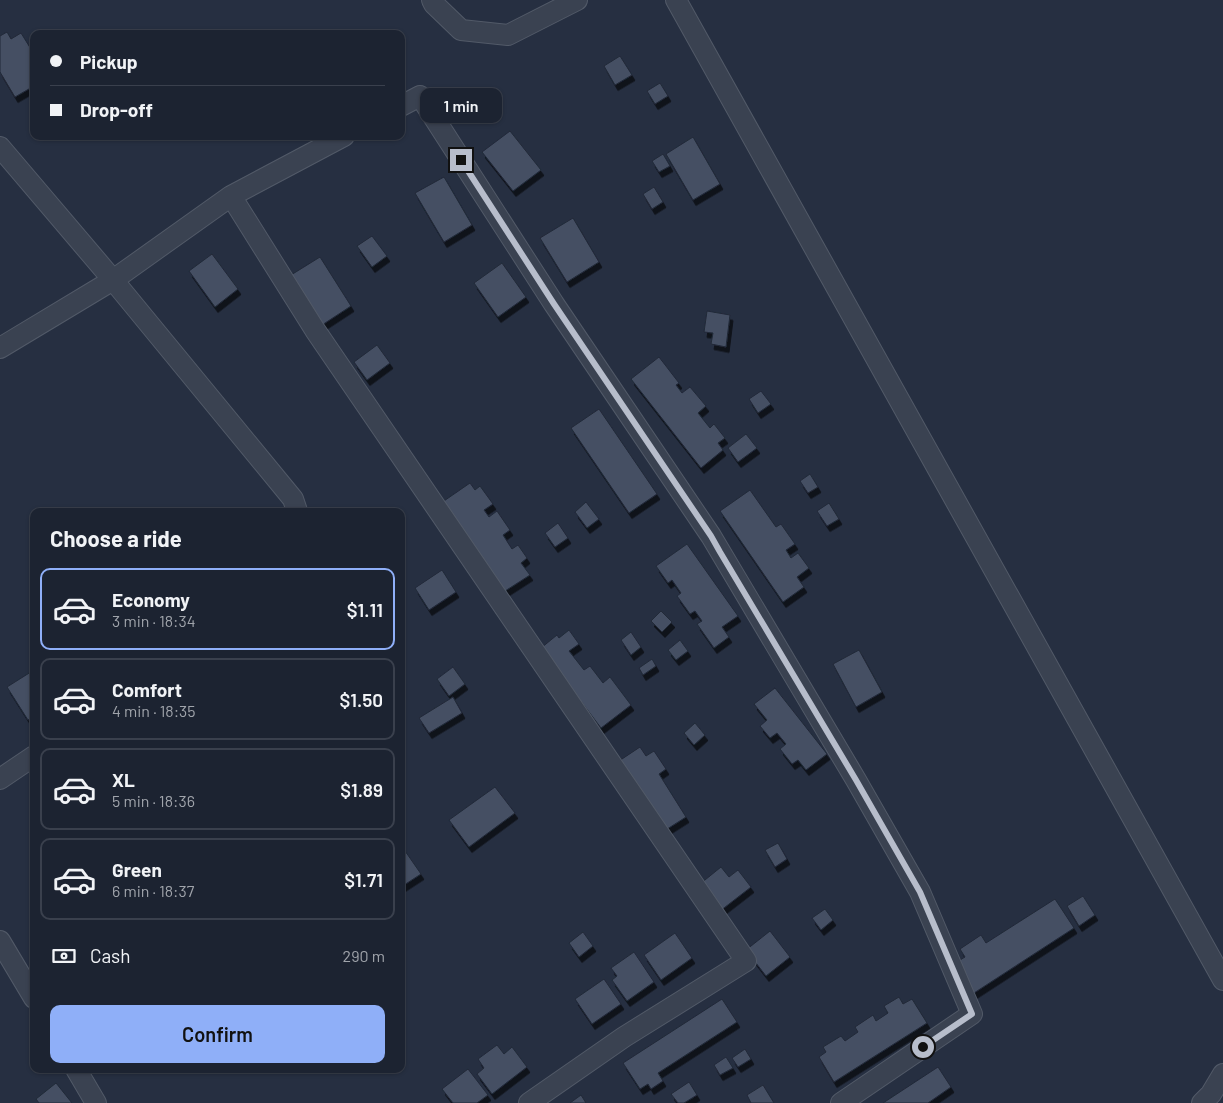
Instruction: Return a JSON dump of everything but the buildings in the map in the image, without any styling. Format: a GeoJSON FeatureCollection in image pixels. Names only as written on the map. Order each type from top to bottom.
{"type":"FeatureCollection","features":[{"type":"Feature","properties":{"kind":"street"},"geometry":{"type":"LineString","coordinates":[[432,0],[461,30],[508,36],[577,0]]}},
{"type":"Feature","properties":{"kind":"street"},"geometry":{"type":"LineString","coordinates":[[676,0],[1223,980]]}},
{"type":"Feature","properties":{"kind":"street"},"geometry":{"type":"LineString","coordinates":[[405,104],[420,96],[554,304],[711,536],[856,780],[920,892],[972,1014],[841,1103]]}},
{"type":"Feature","properties":{"kind":"street"},"geometry":{"type":"LineString","coordinates":[[0,348],[113,280],[231,196],[336,140]]}},
{"type":"Feature","properties":{"kind":"street"},"geometry":{"type":"LineString","coordinates":[[0,147],[113,280],[293,500],[296,508]]}},
{"type":"Feature","properties":{"kind":"street"},"geometry":{"type":"LineString","coordinates":[[231,196],[315,330],[746,961],[624,1037],[529,1103]]}},
{"type":"Feature","properties":{"kind":"street"},"geometry":{"type":"LineString","coordinates":[[0,779],[30,759]]}},
{"type":"Feature","properties":{"kind":"street"},"geometry":{"type":"LineString","coordinates":[[0,941],[30,991]]}},
{"type":"Feature","properties":{"kind":"street"},"geometry":{"type":"LineString","coordinates":[[78,1073],[96,1103]]}},
{"type":"Feature","properties":{"kind":"street"},"geometry":{"type":"LineString","coordinates":[[1202,1103],[1211,1094],[1223,1074]]}},
{"type":"Feature","properties":{"kind":"route"},"geometry":{"type":"LineString","coordinates":[[461,160],[554,304],[711,536],[856,780],[920,892],[972,1014],[923,1047]]}}]}
